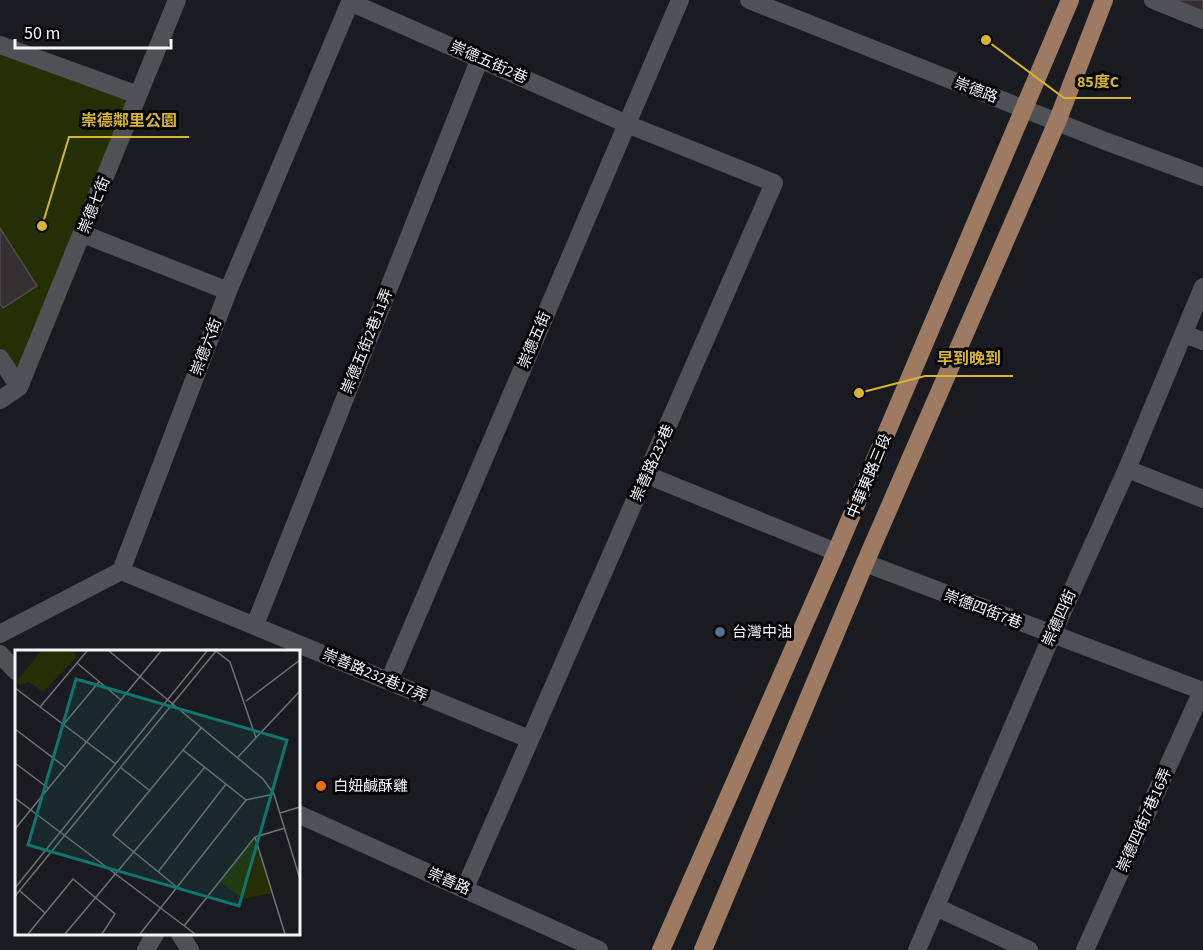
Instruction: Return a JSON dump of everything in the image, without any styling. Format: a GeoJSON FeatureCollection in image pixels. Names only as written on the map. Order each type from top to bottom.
{"type":"FeatureCollection","features":[{"type":"Feature","properties":{"kind":"main road","name":"中華東路三段"},"geometry":{"type":"LineString","coordinates":[[661,950],[836,552],[1026,109],[1070,0]]}},
{"type":"Feature","properties":{"kind":"main road","name":"中華東路三段"},"geometry":{"type":"LineString","coordinates":[[703,950],[865,563],[1057,122],[1104,0]]}},
{"type":"Feature","properties":{"kind":"street","name":"崇德七街"},"geometry":{"type":"LineString","coordinates":[[19,387],[177,0]]}},
{"type":"Feature","properties":{"kind":"street","name":"崇德五街"},"geometry":{"type":"LineString","coordinates":[[389,681],[680,0]]}},
{"type":"Feature","properties":{"kind":"street","name":"崇德路"},"geometry":{"type":"LineString","coordinates":[[749,0],[1203,177]]}},
{"type":"Feature","properties":{"kind":"street"},"geometry":{"type":"LineString","coordinates":[[1153,0],[1203,20]]}},
{"type":"Feature","properties":{"kind":"street","name":"崇德五街2巷"},"geometry":{"type":"LineString","coordinates":[[351,1],[627,124]]}},
{"type":"Feature","properties":{"kind":"street","name":"崇德六街"},"geometry":{"type":"LineString","coordinates":[[122,571],[228,291],[351,1]]}},
{"type":"Feature","properties":{"kind":"street"},"geometry":{"type":"LineString","coordinates":[[0,45],[138,95]]}},
{"type":"Feature","properties":{"kind":"street","name":"崇德五街2巷11弄"},"geometry":{"type":"LineString","coordinates":[[255,625],[480,58]]}},
{"type":"Feature","properties":{"kind":"street","name":"崇善路232巷"},"geometry":{"type":"LineString","coordinates":[[465,888],[774,183],[627,124]]}},
{"type":"Feature","properties":{"kind":"street"},"geometry":{"type":"LineString","coordinates":[[83,234],[228,291]]}},
{"type":"Feature","properties":{"kind":"street","name":"崇德四街"},"geometry":{"type":"LineString","coordinates":[[917,950],[1052,635],[1127,469],[1203,287]]}},
{"type":"Feature","properties":{"kind":"street"},"geometry":{"type":"LineString","coordinates":[[1184,334],[1203,341]]}},
{"type":"Feature","properties":{"kind":"street"},"geometry":{"type":"LineString","coordinates":[[0,358],[19,387],[0,400]]}},
{"type":"Feature","properties":{"kind":"street"},"geometry":{"type":"LineString","coordinates":[[1127,469],[1203,499]]}},
{"type":"Feature","properties":{"kind":"street"},"geometry":{"type":"LineString","coordinates":[[647,474],[836,552]]}},
{"type":"Feature","properties":{"kind":"street","name":"崇德四街7巷"},"geometry":{"type":"LineString","coordinates":[[865,563],[1203,691]]}},
{"type":"Feature","properties":{"kind":"street"},"geometry":{"type":"LineString","coordinates":[[0,634],[122,571]]}},
{"type":"Feature","properties":{"kind":"street","name":"崇善路232巷17弄"},"geometry":{"type":"LineString","coordinates":[[122,571],[529,739]]}},
{"type":"Feature","properties":{"kind":"street"},"geometry":{"type":"LineString","coordinates":[[0,654],[15,670]]}},
{"type":"Feature","properties":{"kind":"street","name":"崇德四街7巷16弄"},"geometry":{"type":"LineString","coordinates":[[1085,950],[1203,691]]}},
{"type":"Feature","properties":{"kind":"street","name":"崇善路"},"geometry":{"type":"LineString","coordinates":[[300,815],[599,950]]}},
{"type":"Feature","properties":{"kind":"street"},"geometry":{"type":"LineString","coordinates":[[936,907],[1029,950]]}},
{"type":"Feature","properties":{"kind":"street"},"geometry":{"type":"LineString","coordinates":[[146,950],[153,935]]}},
{"type":"Feature","properties":{"kind":"street"},"geometry":{"type":"LineString","coordinates":[[181,935],[190,950]]}},
{"type":"Feature","properties":{"kind":"green space"},"geometry":{"type":"Polygon","coordinates":[[[0,46],[136,96],[19,379],[0,356],[0,46]]]}},
{"type":"Feature","properties":{"kind":"building"},"geometry":{"type":"Polygon","coordinates":[[[1170,0],[1203,0],[1203,14],[1170,0]]]}},
{"type":"Feature","properties":{"kind":"building"},"geometry":{"type":"Polygon","coordinates":[[[0,228],[37,286],[3,308],[0,304],[0,228]]]}},
{"type":"Feature","properties":{"kind":"place","name":"85度C"},"geometry":{"type":"Point","coordinates":[986,40]}},
{"type":"Feature","properties":{"kind":"place","name":"崇德鄰里公園"},"geometry":{"type":"Point","coordinates":[42,226]}},
{"type":"Feature","properties":{"kind":"place","name":"早到晚到"},"geometry":{"type":"Point","coordinates":[859,393]}},
{"type":"Feature","properties":{"kind":"place","name":"台灣中油"},"geometry":{"type":"Point","coordinates":[720,632]}},
{"type":"Feature","properties":{"kind":"place","name":"白妞鹹酥雞"},"geometry":{"type":"Point","coordinates":[321,786]}}]}
